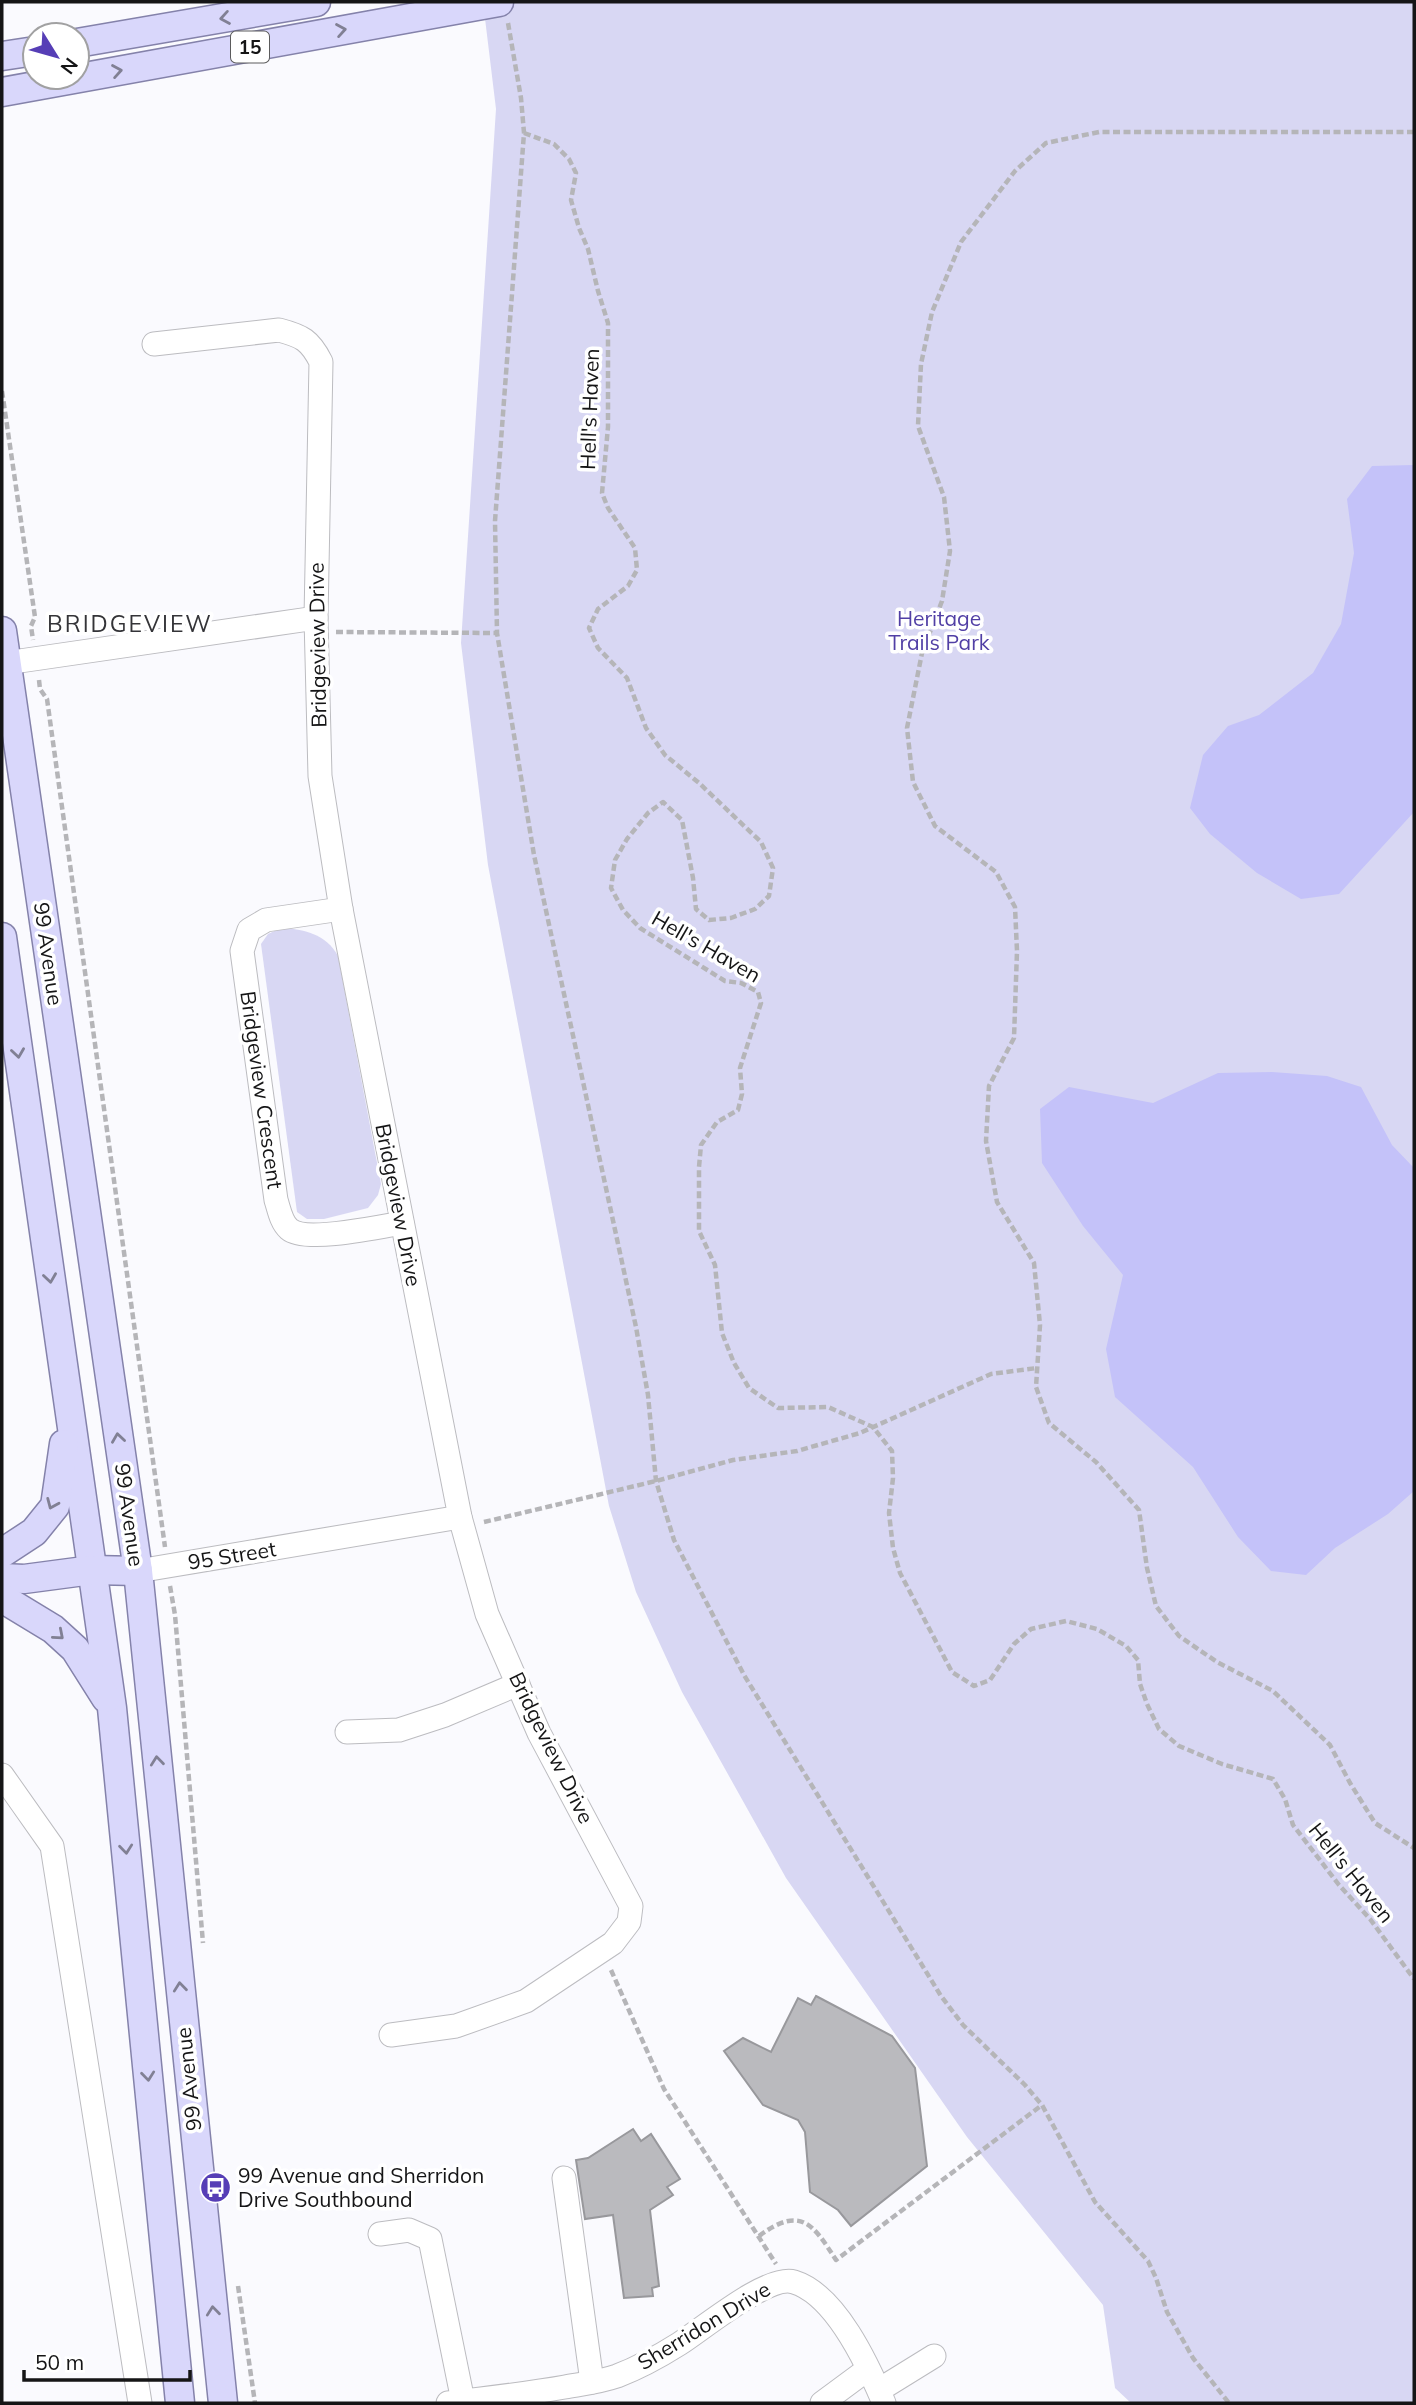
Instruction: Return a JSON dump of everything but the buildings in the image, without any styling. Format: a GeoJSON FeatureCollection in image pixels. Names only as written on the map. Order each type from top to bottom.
{"type":"FeatureCollection","features":[{"type":"Feature","properties":{"kind":"main road"},"geometry":{"type":"LineString","coordinates":[[91,41],[316,2]]}},
{"type":"Feature","properties":{"kind":"main road","name":"15"},"geometry":{"type":"LineString","coordinates":[[2,92],[503,9]]}},
{"type":"Feature","properties":{"kind":"main road"},"geometry":{"type":"LineString","coordinates":[[2,56],[21,53]]}},
{"type":"Feature","properties":{"kind":"main road","name":"99 Avenue"},"geometry":{"type":"LineString","coordinates":[[2,631],[138,1570],[223,2403]]}},
{"type":"Feature","properties":{"kind":"main road","name":"99 Avenue"},"geometry":{"type":"LineString","coordinates":[[2,937],[112,1708],[180,2403]]}},
{"type":"Feature","properties":{"kind":"main road"},"geometry":{"type":"LineString","coordinates":[[2,1553],[34,1532],[55,1506],[69,1413]]}},
{"type":"Feature","properties":{"kind":"main road","name":"95 Street"},"geometry":{"type":"LineString","coordinates":[[2,1578],[24,1579],[92,1570],[138,1570]]}},
{"type":"Feature","properties":{"kind":"main road"},"geometry":{"type":"LineString","coordinates":[[2,1598],[53,1629],[75,1649],[112,1708]]}},
{"type":"Feature","properties":{"kind":"street","name":"Bridgeview Drive"},"geometry":{"type":"LineString","coordinates":[[154,344],[279,330],[298,335],[313,346],[321,362],[316,625],[320,776],[341,909],[461,1523],[487,1614],[539,1733],[631,1906],[629,1922],[621,1935],[526,2001],[456,2026],[391,2035]]}},
{"type":"Feature","properties":{"kind":"street"},"geometry":{"type":"LineString","coordinates":[[6,663],[316,625]]}},
{"type":"Feature","properties":{"kind":"street","name":"Bridgeview Crescent"},"geometry":{"type":"LineString","coordinates":[[341,909],[266,920],[249,930],[242,951],[276,1200],[282,1219],[290,1230],[310,1236],[402,1223]]}},
{"type":"Feature","properties":{"kind":"street","name":"95 Street"},"geometry":{"type":"LineString","coordinates":[[138,1570],[461,1523]]}},
{"type":"Feature","properties":{"kind":"street"},"geometry":{"type":"LineString","coordinates":[[347,1732],[399,1730],[445,1715],[519,1685]]}},
{"type":"Feature","properties":{"kind":"street"},"geometry":{"type":"LineString","coordinates":[[2,1775],[52,1846],[141,2403]]}},
{"type":"Feature","properties":{"kind":"street"},"geometry":{"type":"LineString","coordinates":[[564,2178],[592,2382]]}},
{"type":"Feature","properties":{"kind":"street"},"geometry":{"type":"LineString","coordinates":[[380,2234],[409,2230],[429,2239],[455,2402]]}},
{"type":"Feature","properties":{"kind":"street"},"geometry":{"type":"LineString","coordinates":[[791,2281],[825,2301],[851,2337],[877,2388]]}},
{"type":"Feature","properties":{"kind":"street","name":"Sherridon Drive"},"geometry":{"type":"LineString","coordinates":[[455,2402],[617,2376],[678,2345],[761,2288],[791,2281]]}},
{"type":"Feature","properties":{"kind":"street"},"geometry":{"type":"LineString","coordinates":[[822,2403],[877,2388],[934,2356]]}},
{"type":"Feature","properties":{"kind":"path"},"geometry":{"type":"LineString","coordinates":[[503,9],[521,98],[524,133],[495,521],[497,632],[534,855],[636,1327],[648,1395],[656,1481],[674,1540],[744,1675],[941,1996],[963,2025],[1042,2105],[1095,2202],[1148,2261],[1167,2312],[1193,2358],[1229,2403]]}},
{"type":"Feature","properties":{"kind":"path"},"geometry":{"type":"LineString","coordinates":[[1414,132],[1099,132],[1046,144],[1015,171],[961,242],[932,312],[921,364],[918,426],[944,497],[950,551],[942,601],[922,653],[907,728],[913,782],[935,826],[996,872],[1015,907],[1017,951],[1014,1038],[989,1086],[986,1141],[998,1202],[1034,1263],[1040,1325],[1036,1387],[1049,1423],[1096,1462],[1139,1510],[1147,1568],[1156,1606],[1179,1636],[1217,1662],[1273,1691],[1330,1745],[1375,1823],[1414,1848]]}},
{"type":"Feature","properties":{"kind":"path","name":"Hell's Haven"},"geometry":{"type":"LineString","coordinates":[[524,133],[554,144],[569,159],[576,173],[571,200],[579,228],[589,249],[608,323],[608,427],[602,493],[608,508],[635,548],[637,570],[628,586],[598,609],[589,628],[598,648],[627,678],[646,729],[665,755],[761,842],[774,869],[769,896],[755,909],[731,918],[709,920],[696,909],[694,878],[682,820],[663,802],[648,813],[627,839],[615,860],[611,888],[623,910],[639,928],[726,981],[741,983],[758,992],[761,1003],[740,1068],[742,1094],[738,1110],[717,1122],[701,1145],[699,1167],[699,1231],[715,1265],[722,1333],[734,1363],[749,1388],[778,1408],[828,1407],[873,1427],[892,1451],[893,1478],[889,1513],[893,1549],[900,1573],[952,1672],[974,1686],[990,1680],[1014,1644],[1031,1629],[1066,1620],[1097,1629],[1126,1646],[1138,1660],[1140,1684],[1159,1729],[1189,1752],[1273,1779],[1285,1799],[1293,1825],[1339,1885],[1370,1919],[1414,1979]]}},
{"type":"Feature","properties":{"kind":"path"},"geometry":{"type":"LineString","coordinates":[[2,391],[35,617],[31,626]]}},
{"type":"Feature","properties":{"kind":"path"},"geometry":{"type":"LineString","coordinates":[[316,625],[497,632]]}},
{"type":"Feature","properties":{"kind":"path"},"geometry":{"type":"LineString","coordinates":[[40,689],[47,699],[162,1524]]}},
{"type":"Feature","properties":{"kind":"path"},"geometry":{"type":"LineString","coordinates":[[461,1523],[656,1481],[733,1460],[797,1451],[860,1433],[991,1374],[1037,1368]]}},
{"type":"Feature","properties":{"kind":"path"},"geometry":{"type":"LineString","coordinates":[[171,1601],[175,1615],[204,1947]]}},
{"type":"Feature","properties":{"kind":"path"},"geometry":{"type":"LineString","coordinates":[[601,1951],[664,2089],[791,2281]]}},
{"type":"Feature","properties":{"kind":"path"},"geometry":{"type":"LineString","coordinates":[[759,2236],[784,2222],[798,2221],[809,2224],[818,2232],[836,2260],[1042,2105]]}},
{"type":"Feature","properties":{"kind":"path"},"geometry":{"type":"LineString","coordinates":[[237,2278],[255,2403]]}},
{"type":"Feature","properties":{"kind":"green space","name":"Heritage Trails Park"},"geometry":{"type":"Polygon","coordinates":[[[483,2],[1414,2],[1414,2403],[1131,2403],[1115,2388],[1103,2305],[967,2137],[786,1878],[682,1692],[636,1592],[609,1506],[488,865],[461,643],[496,109],[483,2]]]}},
{"type":"Feature","properties":{"kind":"green space"},"geometry":{"type":"Polygon","coordinates":[[[281,928],[314,934],[327,942],[338,956],[381,1184],[378,1195],[368,1208],[324,1219],[307,1219],[297,1212],[261,944],[268,934],[281,928]]]}},
{"type":"Feature","properties":{"kind":"water"},"geometry":{"type":"Polygon","coordinates":[[[1414,465],[1414,812],[1339,894],[1301,899],[1257,873],[1210,834],[1190,808],[1203,755],[1228,726],[1259,715],[1313,673],[1341,624],[1354,553],[1347,499],[1372,466],[1414,465]]]}},
{"type":"Feature","properties":{"kind":"water"},"geometry":{"type":"Polygon","coordinates":[[[1272,1072],[1327,1076],[1361,1087],[1392,1145],[1414,1168],[1414,1491],[1388,1514],[1335,1548],[1306,1575],[1271,1571],[1238,1537],[1193,1467],[1115,1397],[1106,1349],[1123,1275],[1083,1226],[1042,1163],[1040,1109],[1069,1087],[1153,1103],[1218,1073],[1272,1072]]]}},
{"type":"Feature","properties":{"kind":"place","name":"99 Avenue and Sherridon Drive Southbound"},"geometry":{"type":"Point","coordinates":[215,2188]}},
{"type":"Feature","properties":{"kind":"district","name":"BRIDGEVIEW"},"geometry":{"type":"Point","coordinates":[130,624]}}]}
